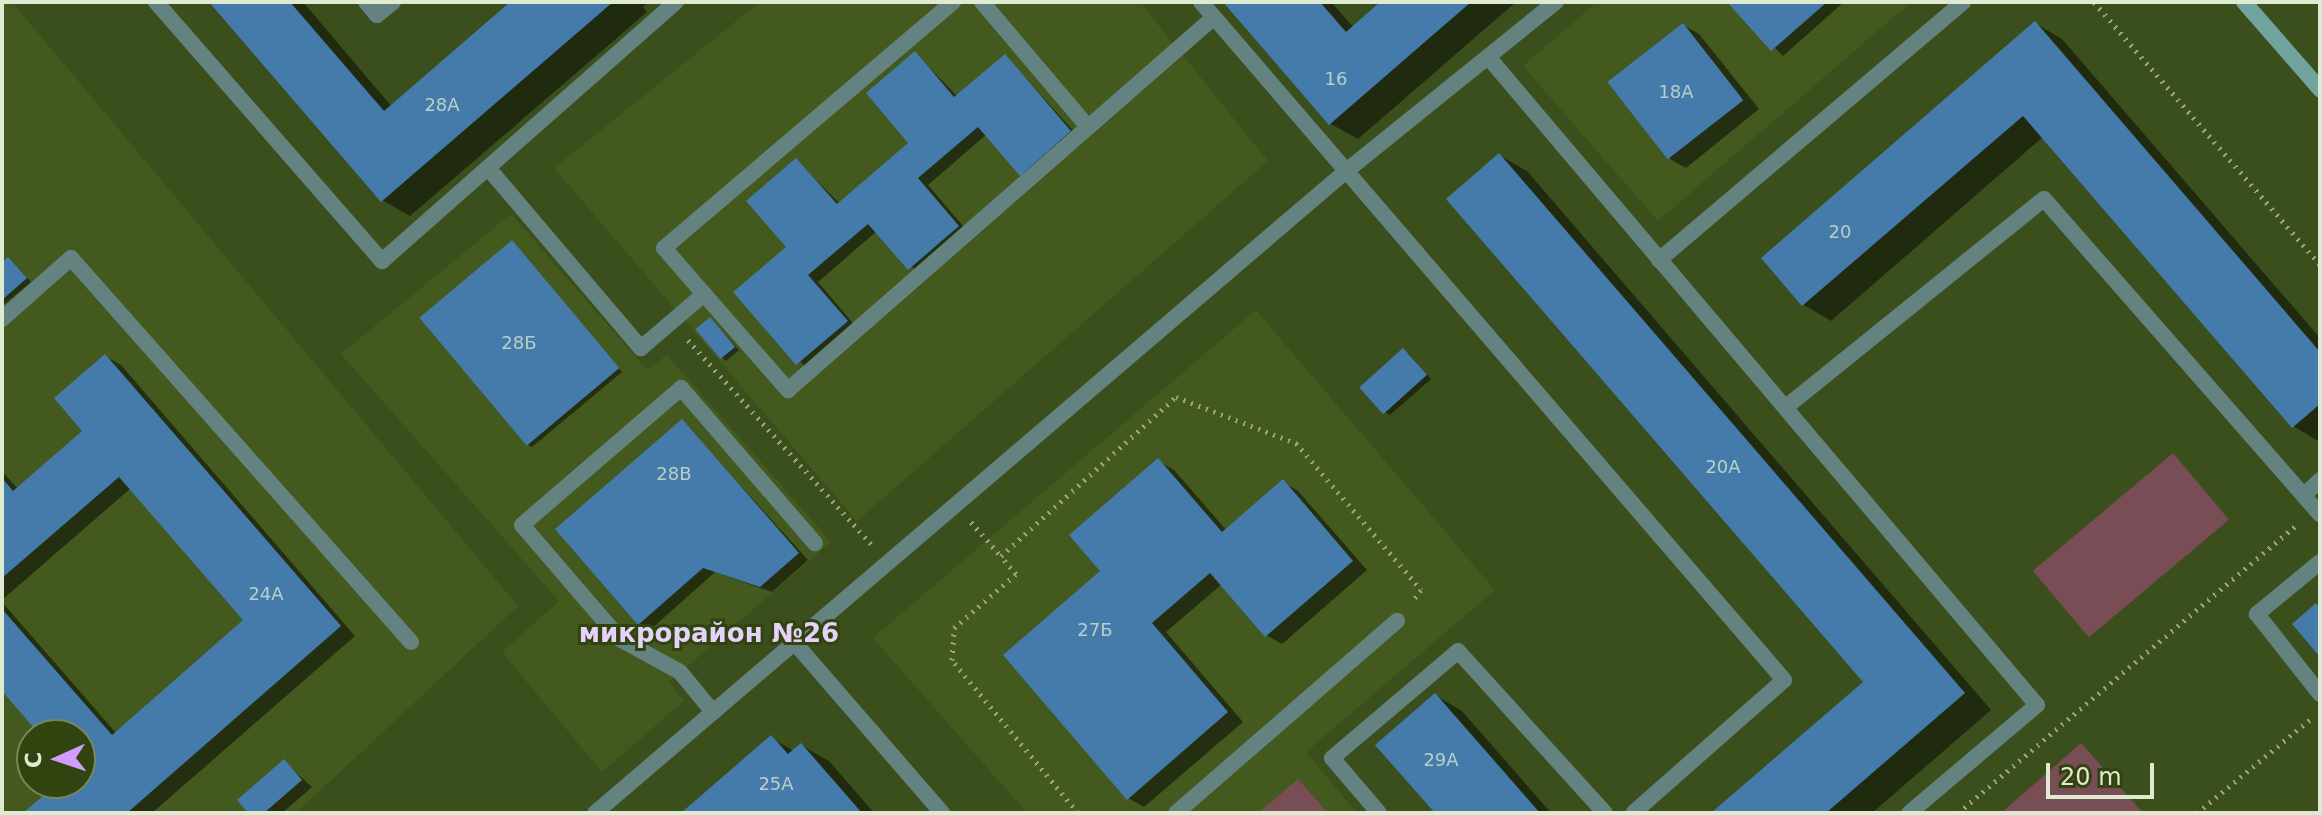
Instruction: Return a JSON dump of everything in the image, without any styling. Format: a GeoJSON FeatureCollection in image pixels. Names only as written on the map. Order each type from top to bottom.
{"type":"FeatureCollection","features":[{"type":"Feature","properties":{"kind":"street"},"geometry":{"type":"LineString","coordinates":[[2247,3],[2320,89]]}},
{"type":"Feature","properties":{"kind":"lane"},"geometry":{"type":"LineString","coordinates":[[156,2],[382,261],[676,2]]}},
{"type":"Feature","properties":{"kind":"lane"},"geometry":{"type":"LineString","coordinates":[[366,2],[377,15],[393,2]]}},
{"type":"Feature","properties":{"kind":"lane"},"geometry":{"type":"LineString","coordinates":[[953,2],[664,248],[788,390],[1214,17]]}},
{"type":"Feature","properties":{"kind":"lane"},"geometry":{"type":"LineString","coordinates":[[982,2],[1088,127]]}},
{"type":"Feature","properties":{"kind":"lane"},"geometry":{"type":"LineString","coordinates":[[1201,2],[1784,680],[1633,813]]}},
{"type":"Feature","properties":{"kind":"lane"},"geometry":{"type":"LineString","coordinates":[[595,813],[1345,172],[1556,2]]}},
{"type":"Feature","properties":{"kind":"lane"},"geometry":{"type":"LineString","coordinates":[[1659,260],[1963,2]]}},
{"type":"Feature","properties":{"kind":"lane"},"geometry":{"type":"LineString","coordinates":[[1489,58],[2037,705],[1909,813]]}},
{"type":"Feature","properties":{"kind":"lane"},"geometry":{"type":"LineString","coordinates":[[489,169],[641,348],[704,294]]}},
{"type":"Feature","properties":{"kind":"lane"},"geometry":{"type":"LineString","coordinates":[[1786,407],[2044,199],[2318,511]]}},
{"type":"Feature","properties":{"kind":"lane"},"geometry":{"type":"LineString","coordinates":[[2,319],[71,258],[411,642]]}},
{"type":"Feature","properties":{"kind":"lane"},"geometry":{"type":"LineString","coordinates":[[713,712],[680,672],[620,639],[522,525],[681,388],[815,543]]}},
{"type":"Feature","properties":{"kind":"lane"},"geometry":{"type":"LineString","coordinates":[[2304,495],[2320,480]]}},
{"type":"Feature","properties":{"kind":"lane"},"geometry":{"type":"LineString","coordinates":[[2320,562],[2257,614],[2320,694]]}},
{"type":"Feature","properties":{"kind":"lane"},"geometry":{"type":"LineString","coordinates":[[1176,813],[1397,621]]}},
{"type":"Feature","properties":{"kind":"lane"},"geometry":{"type":"LineString","coordinates":[[794,642],[942,813]]}},
{"type":"Feature","properties":{"kind":"lane"},"geometry":{"type":"LineString","coordinates":[[1379,813],[1332,758],[1458,651],[1605,813]]}},
{"type":"Feature","properties":{"kind":"path"},"geometry":{"type":"LineString","coordinates":[[2094,2],[2320,265]]}},
{"type":"Feature","properties":{"kind":"path"},"geometry":{"type":"LineString","coordinates":[[672,321],[887,563]]}},
{"type":"Feature","properties":{"kind":"path"},"geometry":{"type":"LineString","coordinates":[[1001,556],[1176,397],[1296,443],[1421,590],[1397,621]]}},
{"type":"Feature","properties":{"kind":"path"},"geometry":{"type":"LineString","coordinates":[[962,499],[971,522],[1016,574],[954,628],[952,660],[1078,813]]}},
{"type":"Feature","properties":{"kind":"path"},"geometry":{"type":"LineString","coordinates":[[1958,813],[2318,511]]}},
{"type":"Feature","properties":{"kind":"path"},"geometry":{"type":"LineString","coordinates":[[2197,813],[2320,712]]}},
{"type":"Feature","properties":{"kind":"shaded area"},"geometry":{"type":"Polygon","coordinates":[[[2,2],[12,2],[518,606],[296,813],[2,813],[2,2]]]}},
{"type":"Feature","properties":{"kind":"shaded area"},"geometry":{"type":"Polygon","coordinates":[[[760,2],[1140,2],[1268,161],[857,521],[554,168],[760,2]]]}},
{"type":"Feature","properties":{"kind":"shaded area"},"geometry":{"type":"Polygon","coordinates":[[[1597,2],[1911,2],[1658,221],[1523,66],[1597,2]]]}},
{"type":"Feature","properties":{"kind":"shaded area"},"geometry":{"type":"Polygon","coordinates":[[[511,214],[647,370],[667,355],[831,542],[669,682],[684,701],[602,772],[502,652],[559,601],[341,354],[511,214]]]}},
{"type":"Feature","properties":{"kind":"shaded area"},"geometry":{"type":"Polygon","coordinates":[[[1256,310],[1495,590],[1306,752],[1357,813],[1027,813],[873,638],[1256,310]]]}},
{"type":"Feature","properties":{"kind":"shaded area"},"geometry":{"type":"Polygon","coordinates":[[[2173,453],[2229,520],[2089,637],[2033,571],[2173,453]]]}},
{"type":"Feature","properties":{"kind":"shaded area"},"geometry":{"type":"Polygon","coordinates":[[[2081,743],[2143,813],[2001,813],[2081,743]]]}},
{"type":"Feature","properties":{"kind":"shaded area"},"geometry":{"type":"Polygon","coordinates":[[[1298,779],[1328,813],[1258,813],[1298,779]]]}},
{"type":"Feature","properties":{"kind":"building"},"geometry":{"type":"Polygon","coordinates":[[[209,2],[290,2],[384,111],[510,2],[613,2],[381,202],[209,2]]]}},
{"type":"Feature","properties":{"kind":"building"},"geometry":{"type":"Polygon","coordinates":[[[1223,2],[1320,2],[1346,32],[1380,2],[1471,2],[1329,125],[1223,2]]]}},
{"type":"Feature","properties":{"kind":"building"},"geometry":{"type":"Polygon","coordinates":[[[1727,2],[1827,2],[1771,51],[1727,2]]]}},
{"type":"Feature","properties":{"kind":"building"},"geometry":{"type":"Polygon","coordinates":[[[2035,21],[2320,352],[2320,404],[2292,428],[2023,116],[1802,306],[1761,258],[2035,21]]]}},
{"type":"Feature","properties":{"kind":"building"},"geometry":{"type":"Polygon","coordinates":[[[1683,23],[1743,100],[1668,159],[1607,82],[1683,23]]]}},
{"type":"Feature","properties":{"kind":"building"},"geometry":{"type":"Polygon","coordinates":[[[915,51],[954,97],[1005,54],[1071,131],[1020,176],[978,127],[918,178],[959,226],[908,270],[868,224],[808,275],[848,321],[796,365],[733,292],[786,247],[746,201],[796,158],[837,204],[908,143],[866,93],[915,51]]]}},
{"type":"Feature","properties":{"kind":"building"},"geometry":{"type":"Polygon","coordinates":[[[1499,153],[1965,693],[1826,813],[1711,813],[1863,682],[1446,199],[1499,153]]]}},
{"type":"Feature","properties":{"kind":"building"},"geometry":{"type":"Polygon","coordinates":[[[512,240],[619,368],[527,446],[419,318],[512,240]]]}},
{"type":"Feature","properties":{"kind":"building"},"geometry":{"type":"Polygon","coordinates":[[[8,257],[27,278],[2,300],[2,262],[8,257]]]}},
{"type":"Feature","properties":{"kind":"building"},"geometry":{"type":"Polygon","coordinates":[[[710,317],[735,347],[721,359],[695,329],[710,317]]]}},
{"type":"Feature","properties":{"kind":"building"},"geometry":{"type":"Polygon","coordinates":[[[1403,348],[1427,375],[1383,414],[1359,387],[1403,348]]]}},
{"type":"Feature","properties":{"kind":"building"},"geometry":{"type":"Polygon","coordinates":[[[105,354],[341,626],[127,813],[23,813],[39,799],[96,799],[96,719],[26,719],[2,691],[2,609],[112,735],[243,620],[119,477],[2,578],[2,478],[13,491],[82,431],[54,398],[105,354]]]}},
{"type":"Feature","properties":{"kind":"building"},"geometry":{"type":"Polygon","coordinates":[[[682,419],[799,553],[760,587],[703,568],[638,625],[555,529],[682,419]]]}},
{"type":"Feature","properties":{"kind":"building"},"geometry":{"type":"Polygon","coordinates":[[[1158,458],[1222,532],[1283,479],[1353,561],[1265,637],[1210,573],[1152,623],[1228,712],[1127,800],[1003,655],[1100,571],[1069,535],[1158,458]]]}},
{"type":"Feature","properties":{"kind":"building"},"geometry":{"type":"Polygon","coordinates":[[[2316,603],[2320,608],[2320,657],[2292,624],[2316,603]]]}},
{"type":"Feature","properties":{"kind":"building"},"geometry":{"type":"Polygon","coordinates":[[[1435,693],[1540,813],[1435,813],[1375,745],[1435,693]]]}},
{"type":"Feature","properties":{"kind":"building"},"geometry":{"type":"Polygon","coordinates":[[[771,735],[788,754],[801,743],[862,813],[681,813],[771,735]]]}},
{"type":"Feature","properties":{"kind":"building"},"geometry":{"type":"Polygon","coordinates":[[[284,759],[302,780],[264,813],[248,813],[237,800],[284,759]]]}},
{"type":"Feature","properties":{"kind":"district","name":"микрорайон №26"},"geometry":{"type":"Point","coordinates":[709,634]}}]}
